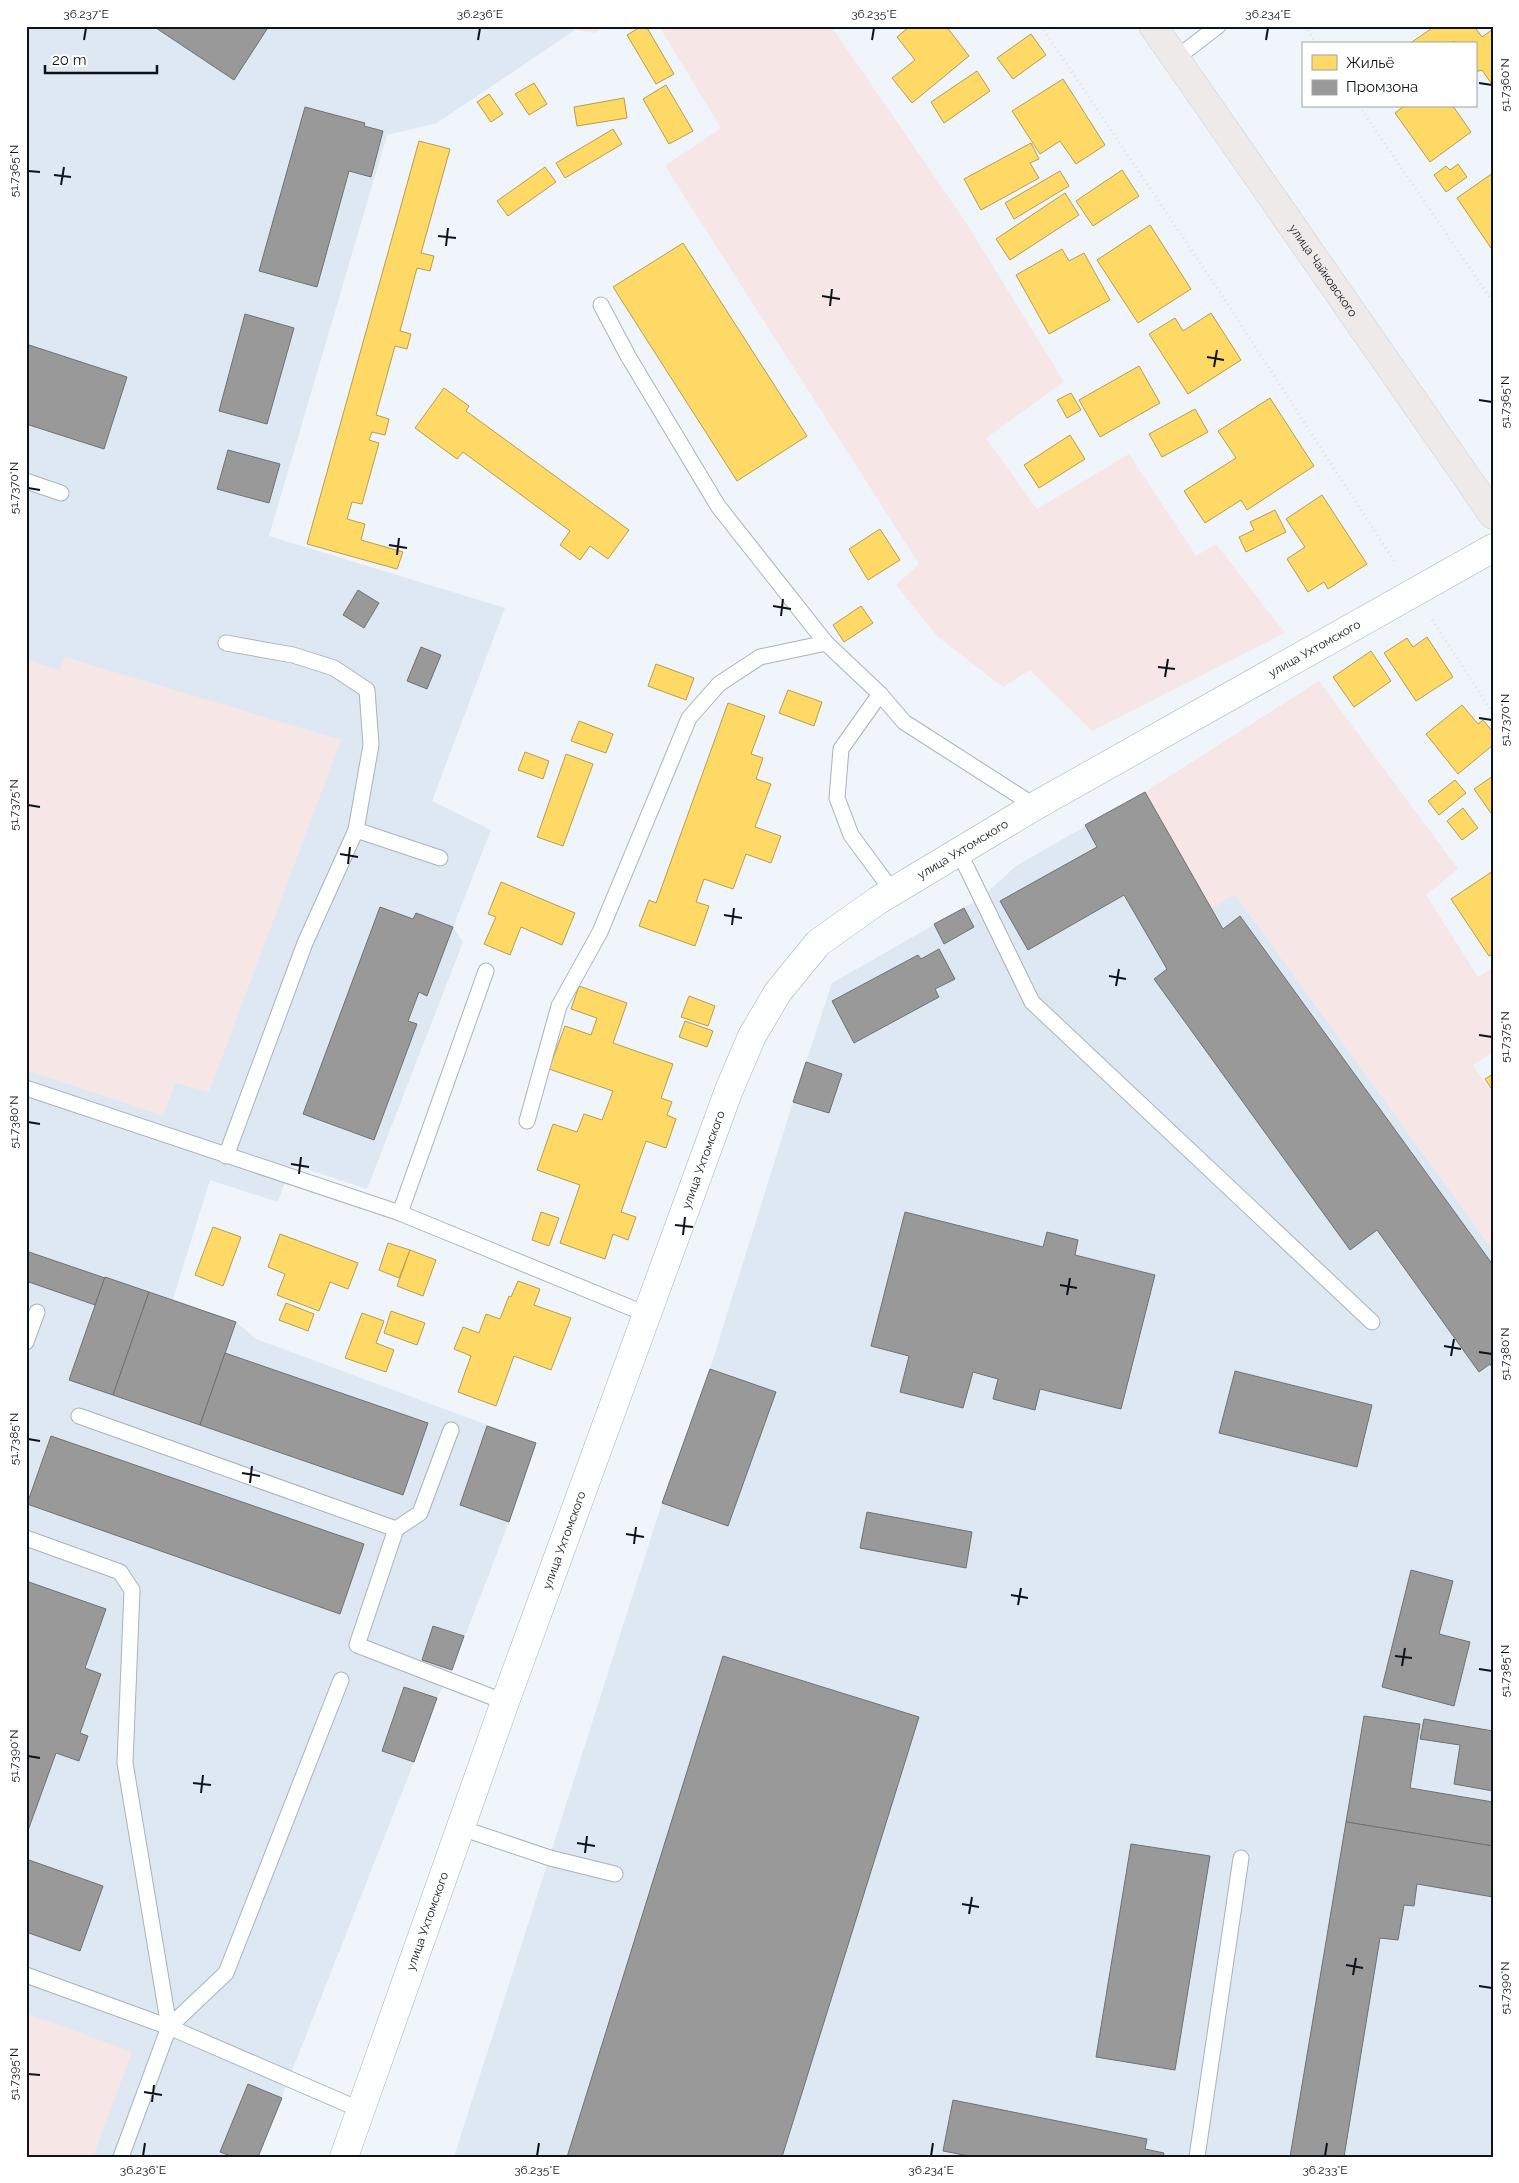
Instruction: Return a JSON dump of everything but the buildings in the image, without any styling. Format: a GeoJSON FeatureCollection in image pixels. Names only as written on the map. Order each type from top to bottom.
{"type":"FeatureCollection","features":[{"type":"Feature","properties":{"kind":"main road","name":"улица Чайковского"},"geometry":{"type":"LineString","coordinates":[[1153,26],[1493,514]]}},
{"type":"Feature","properties":{"kind":"street","name":"улица Ухтомского"},"geometry":{"type":"LineString","coordinates":[[344,2157],[505,1702],[728,1090],[756,1029],[778,992],[818,943],[893,892],[1035,806],[1493,548]]}},
{"type":"Feature","properties":{"kind":"lane"},"geometry":{"type":"LineString","coordinates":[[1175,59],[1218,26]]}},
{"type":"Feature","properties":{"kind":"lane"},"geometry":{"type":"LineString","coordinates":[[601,305],[628,356],[718,506],[826,643],[880,694],[904,722],[1035,806]]}},
{"type":"Feature","properties":{"kind":"lane"},"geometry":{"type":"LineString","coordinates":[[26,481],[61,493]]}},
{"type":"Feature","properties":{"kind":"lane"},"geometry":{"type":"LineString","coordinates":[[226,643],[293,655],[326,665],[334,668],[367,690],[371,745],[356,830],[305,943],[226,1156]]}},
{"type":"Feature","properties":{"kind":"lane"},"geometry":{"type":"LineString","coordinates":[[527,1121],[559,1006],[600,932],[689,718],[719,684],[760,657],[826,643]]}},
{"type":"Feature","properties":{"kind":"lane"},"geometry":{"type":"LineString","coordinates":[[880,694],[841,748],[837,798],[851,835],[893,892]]}},
{"type":"Feature","properties":{"kind":"lane"},"geometry":{"type":"LineString","coordinates":[[356,830],[440,858]]}},
{"type":"Feature","properties":{"kind":"lane"},"geometry":{"type":"LineString","coordinates":[[959,852],[1032,1002],[1372,1322]]}},
{"type":"Feature","properties":{"kind":"lane"},"geometry":{"type":"LineString","coordinates":[[400,1213],[486,971]]}},
{"type":"Feature","properties":{"kind":"lane"},"geometry":{"type":"LineString","coordinates":[[26,1088],[400,1213],[646,1314]]}},
{"type":"Feature","properties":{"kind":"lane"},"geometry":{"type":"LineString","coordinates":[[26,1342],[37,1312]]}},
{"type":"Feature","properties":{"kind":"lane"},"geometry":{"type":"LineString","coordinates":[[79,1416],[396,1529]]}},
{"type":"Feature","properties":{"kind":"lane"},"geometry":{"type":"LineString","coordinates":[[450,1430],[420,1513],[396,1529],[357,1645],[505,1702]]}},
{"type":"Feature","properties":{"kind":"lane"},"geometry":{"type":"LineString","coordinates":[[26,1538],[120,1572],[132,1590],[125,1763],[169,2028]]}},
{"type":"Feature","properties":{"kind":"lane"},"geometry":{"type":"LineString","coordinates":[[121,2157],[169,2028],[226,1973],[341,1680]]}},
{"type":"Feature","properties":{"kind":"lane"},"geometry":{"type":"LineString","coordinates":[[461,1828],[550,1858],[615,1874]]}},
{"type":"Feature","properties":{"kind":"lane"},"geometry":{"type":"LineString","coordinates":[[1197,2157],[1241,1858]]}},
{"type":"Feature","properties":{"kind":"lane"},"geometry":{"type":"LineString","coordinates":[[26,1974],[169,2028],[361,2110]]}},
{"type":"Feature","properties":{"kind":"path"},"geometry":{"type":"LineString","coordinates":[[1041,26],[1224,300],[1493,713]]}},
{"type":"Feature","properties":{"kind":"path"},"geometry":{"type":"LineString","coordinates":[[1305,26],[1316,42]]}},
{"type":"Feature","properties":{"kind":"path"},"geometry":{"type":"LineString","coordinates":[[1361,108],[1493,302]]}},
{"type":"Feature","properties":{"kind":"shaded area"},"geometry":{"type":"Polygon","coordinates":[[[26,26],[572,26],[575,30],[437,123],[387,135],[269,536],[505,608],[432,801],[491,830],[453,927],[463,942],[367,1189],[291,1164],[278,1202],[210,1180],[173,1299],[236,1322],[256,1339],[536,1443],[509,1522],[452,1670],[437,1698],[414,1762],[258,2157],[26,2157],[26,26]]]}},
{"type":"Feature","properties":{"kind":"shaded area"},"geometry":{"type":"Polygon","coordinates":[[[572,26],[606,26],[595,33],[575,30],[572,26]]]}},
{"type":"Feature","properties":{"kind":"shaded area"},"geometry":{"type":"Polygon","coordinates":[[[659,26],[831,26],[967,224],[1064,382],[986,438],[1037,509],[1129,454],[1196,556],[1216,544],[1285,633],[1092,731],[1030,670],[1003,687],[938,637],[896,585],[919,564],[665,166],[721,128],[659,26]]]}},
{"type":"Feature","properties":{"kind":"shaded area"},"geometry":{"type":"Polygon","coordinates":[[[65,657],[341,740],[209,1092],[175,1083],[163,1116],[26,1070],[26,659],[59,670],[65,657]]]}},
{"type":"Feature","properties":{"kind":"shaded area"},"geometry":{"type":"Polygon","coordinates":[[[1319,681],[1458,869],[1426,895],[1478,977],[1493,967],[1493,1052],[1473,1065],[1493,1094],[1493,1250],[1235,894],[1212,909],[1145,792],[1319,681]]]}},
{"type":"Feature","properties":{"kind":"shaded area"},"geometry":{"type":"Polygon","coordinates":[[[1145,792],[1212,908],[1235,894],[1493,1250],[1493,2157],[454,2157],[662,1503],[710,1369],[832,983],[981,898],[1016,866],[1145,792]]]}},
{"type":"Feature","properties":{"kind":"shaded area"},"geometry":{"type":"Polygon","coordinates":[[[26,2013],[132,2052],[93,2157],[26,2157],[26,2013]]]}}]}
